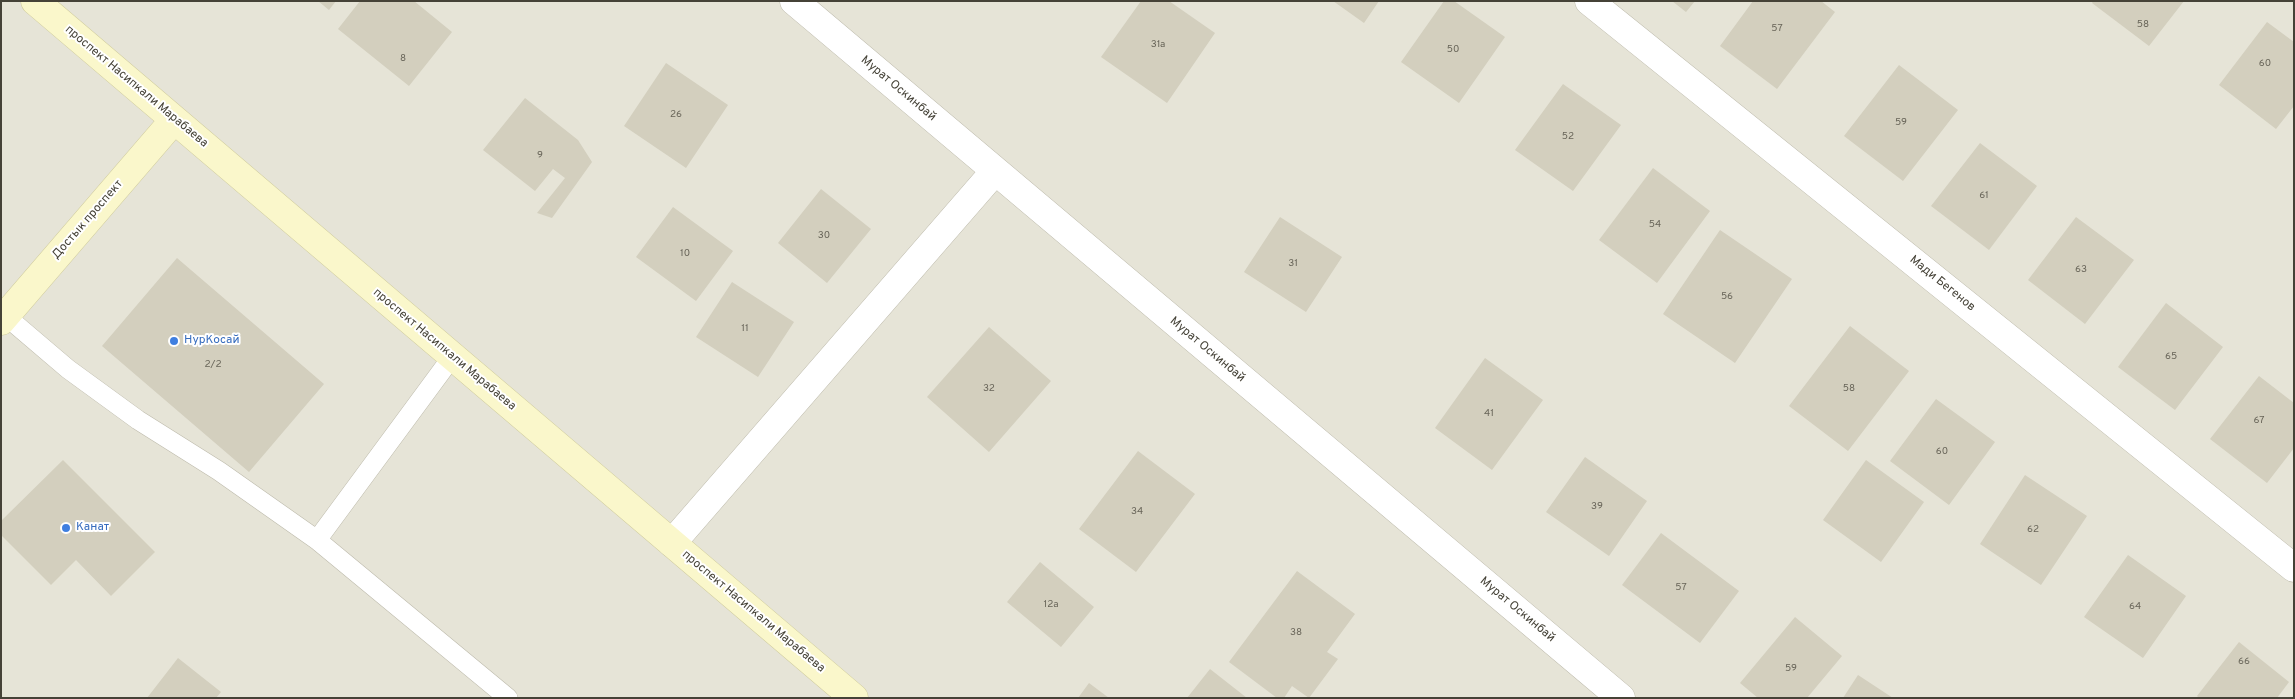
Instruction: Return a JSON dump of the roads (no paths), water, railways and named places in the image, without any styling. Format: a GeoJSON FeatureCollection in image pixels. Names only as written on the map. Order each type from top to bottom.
{"type":"FeatureCollection","features":[{"type":"Feature","properties":{"kind":"main road","name":"проспект Насипкали Марабаева"},"geometry":{"type":"LineString","coordinates":[[35,1],[854,698]]}},
{"type":"Feature","properties":{"kind":"main road","name":"Достык проспект"},"geometry":{"type":"LineString","coordinates":[[3,316],[174,120]]}},
{"type":"Feature","properties":{"kind":"street","name":"Мурат Оскинбай"},"geometry":{"type":"LineString","coordinates":[[794,1],[1621,698]]}},
{"type":"Feature","properties":{"kind":"street","name":"Мади Бегенов"},"geometry":{"type":"LineString","coordinates":[[1589,1],[2294,568]]}},
{"type":"Feature","properties":{"kind":"street"},"geometry":{"type":"LineString","coordinates":[[672,543],[995,171]]}},
{"type":"Feature","properties":{"kind":"lane"},"geometry":{"type":"LineString","coordinates":[[3,316],[68,369],[138,420],[219,471],[317,540],[508,698]]}},
{"type":"Feature","properties":{"kind":"lane"},"geometry":{"type":"LineString","coordinates":[[317,540],[452,357]]}},
{"type":"Feature","properties":{"kind":"place","name":"НурКосай"},"geometry":{"type":"Point","coordinates":[174,341]}},
{"type":"Feature","properties":{"kind":"place","name":"Канат"},"geometry":{"type":"Point","coordinates":[66,528]}}]}
